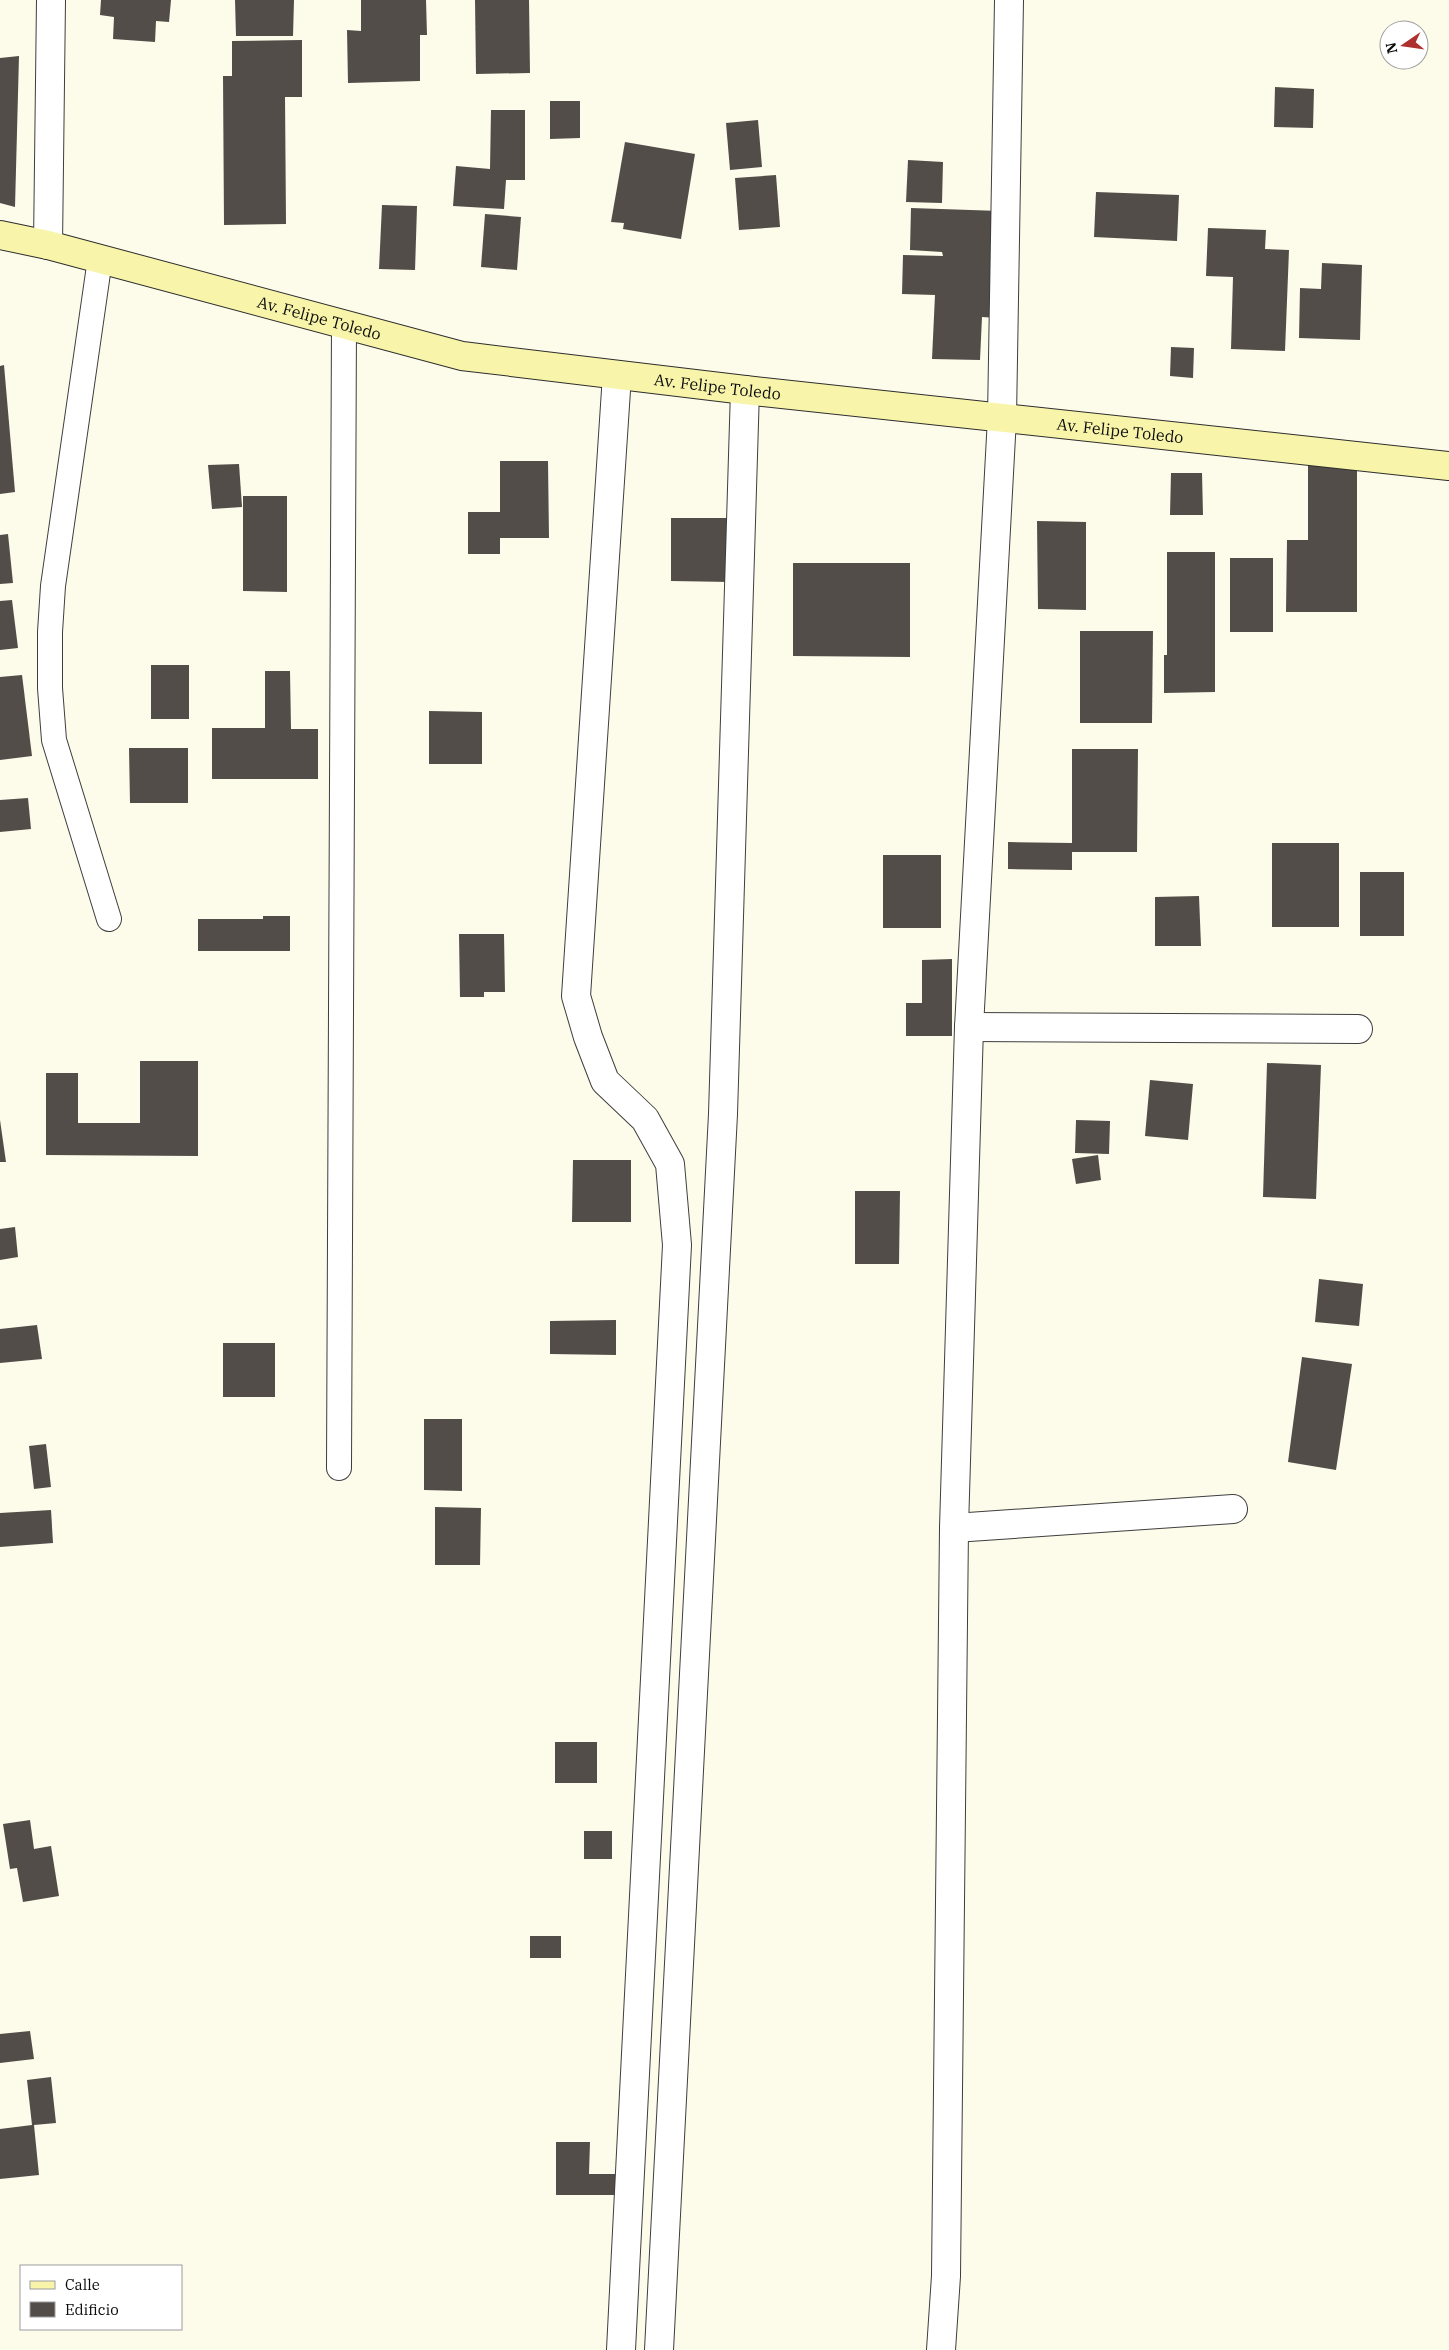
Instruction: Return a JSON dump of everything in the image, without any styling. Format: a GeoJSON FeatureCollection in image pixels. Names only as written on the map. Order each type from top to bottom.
{"type":"FeatureCollection","features":[{"type":"Feature","properties":{"kind":"main road","name":"Av. Felipe Toledo"},"geometry":{"type":"LineString","coordinates":[[0,234],[48,245],[462,356],[745,390],[1449,466]]}},
{"type":"Feature","properties":{"kind":"street"},"geometry":{"type":"LineString","coordinates":[[48,245],[51,0]]}},
{"type":"Feature","properties":{"kind":"street"},"geometry":{"type":"LineString","coordinates":[[941,2350],[946,2276],[954,1528],[969,1027],[1002,418],[1009,0]]}},
{"type":"Feature","properties":{"kind":"street"},"geometry":{"type":"LineString","coordinates":[[616,375],[576,996],[588,1038],[605,1081],[645,1120],[670,1164],[677,1245],[621,2350]]}},
{"type":"Feature","properties":{"kind":"street"},"geometry":{"type":"LineString","coordinates":[[660,2350],[723,1114],[745,390]]}},
{"type":"Feature","properties":{"kind":"street"},"geometry":{"type":"LineString","coordinates":[[969,1027],[1358,1029]]}},
{"type":"Feature","properties":{"kind":"street"},"geometry":{"type":"LineString","coordinates":[[954,1528],[1233,1509]]}},
{"type":"Feature","properties":{"kind":"lane"},"geometry":{"type":"LineString","coordinates":[[100,259],[53,586],[50,632],[50,688],[54,740],[109,919]]}},
{"type":"Feature","properties":{"kind":"lane"},"geometry":{"type":"LineString","coordinates":[[339,1468],[344,325]]}},
{"type":"Feature","properties":{"kind":"building"},"geometry":{"type":"Polygon","coordinates":[[[101,0],[171,0],[169,22],[156,21],[155,42],[113,39],[114,17],[100,15],[101,0]]]}},
{"type":"Feature","properties":{"kind":"building"},"geometry":{"type":"Polygon","coordinates":[[[235,0],[294,0],[293,36],[236,36],[235,0]]]}},
{"type":"Feature","properties":{"kind":"building"},"geometry":{"type":"Polygon","coordinates":[[[361,0],[426,0],[427,35],[420,35],[420,81],[348,83],[347,30],[361,31],[361,0]]]}},
{"type":"Feature","properties":{"kind":"building"},"geometry":{"type":"Polygon","coordinates":[[[475,0],[529,0],[530,73],[476,74],[475,0]]]}},
{"type":"Feature","properties":{"kind":"building"},"geometry":{"type":"Polygon","coordinates":[[[302,40],[302,97],[285,97],[286,224],[224,225],[223,76],[232,76],[232,41],[302,40]]]}},
{"type":"Feature","properties":{"kind":"building"},"geometry":{"type":"Polygon","coordinates":[[[19,56],[15,207],[0,203],[0,58],[19,56]]]}},
{"type":"Feature","properties":{"kind":"building"},"geometry":{"type":"Polygon","coordinates":[[[1275,87],[1314,89],[1313,128],[1274,127],[1275,87]]]}},
{"type":"Feature","properties":{"kind":"building"},"geometry":{"type":"Polygon","coordinates":[[[550,101],[580,101],[580,138],[550,139],[550,101]]]}},
{"type":"Feature","properties":{"kind":"building"},"geometry":{"type":"Polygon","coordinates":[[[491,110],[525,110],[525,180],[506,180],[504,209],[453,206],[456,166],[490,169],[491,110]]]}},
{"type":"Feature","properties":{"kind":"building"},"geometry":{"type":"Polygon","coordinates":[[[758,120],[762,167],[730,170],[726,123],[758,120]]]}},
{"type":"Feature","properties":{"kind":"building"},"geometry":{"type":"Polygon","coordinates":[[[625,142],[695,154],[681,239],[623,229],[624,223],[611,222],[625,142]]]}},
{"type":"Feature","properties":{"kind":"building"},"geometry":{"type":"Polygon","coordinates":[[[908,160],[943,162],[942,203],[906,202],[908,160]]]}},
{"type":"Feature","properties":{"kind":"building"},"geometry":{"type":"Polygon","coordinates":[[[776,175],[780,227],[739,230],[735,178],[776,175]]]}},
{"type":"Feature","properties":{"kind":"building"},"geometry":{"type":"Polygon","coordinates":[[[1096,192],[1179,195],[1177,241],[1094,237],[1096,192]]]}},
{"type":"Feature","properties":{"kind":"building"},"geometry":{"type":"Polygon","coordinates":[[[382,205],[417,206],[415,270],[379,269],[382,205]]]}},
{"type":"Feature","properties":{"kind":"building"},"geometry":{"type":"Polygon","coordinates":[[[911,208],[1000,211],[997,318],[982,317],[980,360],[932,359],[935,295],[902,294],[903,255],[943,256],[942,252],[910,250],[911,208]]]}},
{"type":"Feature","properties":{"kind":"building"},"geometry":{"type":"Polygon","coordinates":[[[485,214],[521,217],[517,270],[481,267],[485,214]]]}},
{"type":"Feature","properties":{"kind":"building"},"geometry":{"type":"Polygon","coordinates":[[[1208,228],[1266,230],[1265,249],[1289,250],[1285,351],[1231,349],[1233,277],[1206,276],[1208,228]]]}},
{"type":"Feature","properties":{"kind":"building"},"geometry":{"type":"Polygon","coordinates":[[[1322,263],[1362,265],[1360,340],[1299,338],[1300,288],[1321,289],[1322,263]]]}},
{"type":"Feature","properties":{"kind":"building"},"geometry":{"type":"Polygon","coordinates":[[[1171,347],[1194,348],[1193,378],[1170,376],[1171,347]]]}},
{"type":"Feature","properties":{"kind":"building"},"geometry":{"type":"Polygon","coordinates":[[[4,365],[15,492],[0,494],[0,366],[4,365]]]}},
{"type":"Feature","properties":{"kind":"building"},"geometry":{"type":"Polygon","coordinates":[[[500,461],[548,461],[549,538],[500,538],[500,554],[468,554],[468,512],[500,512],[500,461]]]}},
{"type":"Feature","properties":{"kind":"building"},"geometry":{"type":"Polygon","coordinates":[[[239,464],[242,507],[212,509],[208,465],[239,464]]]}},
{"type":"Feature","properties":{"kind":"building"},"geometry":{"type":"Polygon","coordinates":[[[1308,464],[1357,464],[1357,612],[1286,612],[1287,540],[1308,540],[1308,464]]]}},
{"type":"Feature","properties":{"kind":"building"},"geometry":{"type":"Polygon","coordinates":[[[1171,473],[1202,473],[1203,515],[1170,515],[1171,473]]]}},
{"type":"Feature","properties":{"kind":"building"},"geometry":{"type":"Polygon","coordinates":[[[243,496],[287,496],[287,592],[243,591],[243,496]]]}},
{"type":"Feature","properties":{"kind":"building"},"geometry":{"type":"Polygon","coordinates":[[[671,518],[730,518],[731,582],[671,581],[671,518]]]}},
{"type":"Feature","properties":{"kind":"building"},"geometry":{"type":"Polygon","coordinates":[[[1037,521],[1086,522],[1086,610],[1038,609],[1037,521]]]}},
{"type":"Feature","properties":{"kind":"building"},"geometry":{"type":"Polygon","coordinates":[[[8,534],[13,583],[0,584],[0,535],[8,534]]]}},
{"type":"Feature","properties":{"kind":"building"},"geometry":{"type":"Polygon","coordinates":[[[1167,552],[1215,552],[1215,692],[1164,693],[1164,655],[1167,655],[1167,552]]]}},
{"type":"Feature","properties":{"kind":"building"},"geometry":{"type":"Polygon","coordinates":[[[1230,558],[1273,558],[1273,632],[1230,632],[1230,558]]]}},
{"type":"Feature","properties":{"kind":"building"},"geometry":{"type":"Polygon","coordinates":[[[793,563],[910,563],[910,657],[793,656],[793,563]]]}},
{"type":"Feature","properties":{"kind":"building"},"geometry":{"type":"Polygon","coordinates":[[[12,600],[18,648],[0,650],[0,601],[12,600]]]}},
{"type":"Feature","properties":{"kind":"building"},"geometry":{"type":"Polygon","coordinates":[[[1080,631],[1153,631],[1152,723],[1080,723],[1080,631]]]}},
{"type":"Feature","properties":{"kind":"building"},"geometry":{"type":"Polygon","coordinates":[[[151,665],[189,665],[189,719],[151,719],[151,665]]]}},
{"type":"Feature","properties":{"kind":"building"},"geometry":{"type":"Polygon","coordinates":[[[265,671],[290,671],[291,729],[318,729],[318,779],[212,779],[212,728],[265,728],[265,671]]]}},
{"type":"Feature","properties":{"kind":"building"},"geometry":{"type":"Polygon","coordinates":[[[22,675],[32,756],[0,760],[0,677],[22,675]]]}},
{"type":"Feature","properties":{"kind":"building"},"geometry":{"type":"Polygon","coordinates":[[[429,711],[482,712],[482,764],[429,764],[429,711]]]}},
{"type":"Feature","properties":{"kind":"building"},"geometry":{"type":"Polygon","coordinates":[[[129,748],[188,748],[188,803],[130,803],[129,748]]]}},
{"type":"Feature","properties":{"kind":"building"},"geometry":{"type":"Polygon","coordinates":[[[1072,749],[1138,749],[1137,852],[1072,852],[1072,870],[1008,869],[1008,842],[1072,843],[1072,749]]]}},
{"type":"Feature","properties":{"kind":"building"},"geometry":{"type":"Polygon","coordinates":[[[28,798],[31,829],[0,832],[0,800],[28,798]]]}},
{"type":"Feature","properties":{"kind":"building"},"geometry":{"type":"Polygon","coordinates":[[[1272,843],[1339,843],[1339,927],[1272,927],[1272,843]]]}},
{"type":"Feature","properties":{"kind":"building"},"geometry":{"type":"Polygon","coordinates":[[[883,855],[941,855],[941,928],[883,928],[883,855]]]}},
{"type":"Feature","properties":{"kind":"building"},"geometry":{"type":"Polygon","coordinates":[[[1360,872],[1404,872],[1404,936],[1360,936],[1360,872]]]}},
{"type":"Feature","properties":{"kind":"building"},"geometry":{"type":"Polygon","coordinates":[[[1199,896],[1201,946],[1155,946],[1155,897],[1199,896]]]}},
{"type":"Feature","properties":{"kind":"building"},"geometry":{"type":"Polygon","coordinates":[[[263,916],[290,916],[290,951],[198,951],[198,919],[263,919],[263,916]]]}},
{"type":"Feature","properties":{"kind":"building"},"geometry":{"type":"Polygon","coordinates":[[[459,934],[504,934],[505,992],[484,992],[484,997],[460,997],[459,934]]]}},
{"type":"Feature","properties":{"kind":"building"},"geometry":{"type":"Polygon","coordinates":[[[952,959],[952,1036],[906,1036],[906,1003],[922,1003],[922,960],[952,959]]]}},
{"type":"Feature","properties":{"kind":"building"},"geometry":{"type":"Polygon","coordinates":[[[140,1061],[198,1061],[198,1156],[46,1155],[46,1073],[78,1073],[78,1123],[140,1123],[140,1061]]]}},
{"type":"Feature","properties":{"kind":"building"},"geometry":{"type":"Polygon","coordinates":[[[1267,1063],[1321,1065],[1316,1199],[1263,1197],[1267,1063]]]}},
{"type":"Feature","properties":{"kind":"building"},"geometry":{"type":"Polygon","coordinates":[[[1150,1080],[1193,1084],[1188,1140],[1145,1136],[1150,1080]]]}},
{"type":"Feature","properties":{"kind":"building"},"geometry":{"type":"Polygon","coordinates":[[[0,1120],[6,1162],[0,1162],[0,1120]]]}},
{"type":"Feature","properties":{"kind":"building"},"geometry":{"type":"Polygon","coordinates":[[[1076,1120],[1110,1121],[1109,1154],[1075,1153],[1076,1120]]]}},
{"type":"Feature","properties":{"kind":"building"},"geometry":{"type":"Polygon","coordinates":[[[1098,1155],[1101,1180],[1076,1184],[1072,1159],[1098,1155]]]}},
{"type":"Feature","properties":{"kind":"building"},"geometry":{"type":"Polygon","coordinates":[[[573,1160],[631,1160],[631,1222],[572,1222],[573,1160]]]}},
{"type":"Feature","properties":{"kind":"building"},"geometry":{"type":"Polygon","coordinates":[[[855,1191],[900,1191],[899,1264],[855,1264],[855,1191]]]}},
{"type":"Feature","properties":{"kind":"building"},"geometry":{"type":"Polygon","coordinates":[[[15,1227],[18,1257],[0,1260],[0,1229],[15,1227]]]}},
{"type":"Feature","properties":{"kind":"building"},"geometry":{"type":"Polygon","coordinates":[[[1319,1279],[1363,1284],[1359,1326],[1315,1322],[1319,1279]]]}},
{"type":"Feature","properties":{"kind":"building"},"geometry":{"type":"Polygon","coordinates":[[[616,1320],[616,1355],[550,1354],[550,1321],[616,1320]]]}},
{"type":"Feature","properties":{"kind":"building"},"geometry":{"type":"Polygon","coordinates":[[[37,1325],[42,1359],[0,1363],[0,1329],[37,1325]]]}},
{"type":"Feature","properties":{"kind":"building"},"geometry":{"type":"Polygon","coordinates":[[[223,1343],[275,1343],[275,1397],[223,1397],[223,1343]]]}},
{"type":"Feature","properties":{"kind":"building"},"geometry":{"type":"Polygon","coordinates":[[[1302,1357],[1352,1364],[1336,1470],[1288,1462],[1302,1357]]]}},
{"type":"Feature","properties":{"kind":"building"},"geometry":{"type":"Polygon","coordinates":[[[424,1419],[462,1419],[462,1491],[424,1490],[424,1419]]]}},
{"type":"Feature","properties":{"kind":"building"},"geometry":{"type":"Polygon","coordinates":[[[46,1444],[51,1487],[34,1489],[29,1446],[46,1444]]]}},
{"type":"Feature","properties":{"kind":"building"},"geometry":{"type":"Polygon","coordinates":[[[435,1507],[481,1508],[480,1565],[435,1565],[435,1507]]]}},
{"type":"Feature","properties":{"kind":"building"},"geometry":{"type":"Polygon","coordinates":[[[51,1510],[53,1543],[0,1547],[0,1513],[51,1510]]]}},
{"type":"Feature","properties":{"kind":"building"},"geometry":{"type":"Polygon","coordinates":[[[555,1742],[597,1742],[597,1783],[555,1783],[555,1742]]]}},
{"type":"Feature","properties":{"kind":"building"},"geometry":{"type":"Polygon","coordinates":[[[30,1820],[34,1849],[51,1846],[59,1896],[23,1902],[17,1868],[10,1869],[3,1824],[30,1820]]]}},
{"type":"Feature","properties":{"kind":"building"},"geometry":{"type":"Polygon","coordinates":[[[584,1831],[612,1831],[612,1859],[584,1859],[584,1831]]]}},
{"type":"Feature","properties":{"kind":"building"},"geometry":{"type":"Polygon","coordinates":[[[530,1936],[561,1936],[561,1958],[530,1958],[530,1936]]]}},
{"type":"Feature","properties":{"kind":"building"},"geometry":{"type":"Polygon","coordinates":[[[30,2031],[34,2059],[0,2063],[0,2034],[30,2031]]]}},
{"type":"Feature","properties":{"kind":"building"},"geometry":{"type":"Polygon","coordinates":[[[51,2077],[56,2123],[34,2125],[39,2175],[0,2179],[0,2129],[32,2125],[27,2080],[51,2077]]]}},
{"type":"Feature","properties":{"kind":"building"},"geometry":{"type":"Polygon","coordinates":[[[556,2142],[590,2142],[589,2174],[626,2174],[626,2195],[556,2195],[556,2142]]]}}]}
